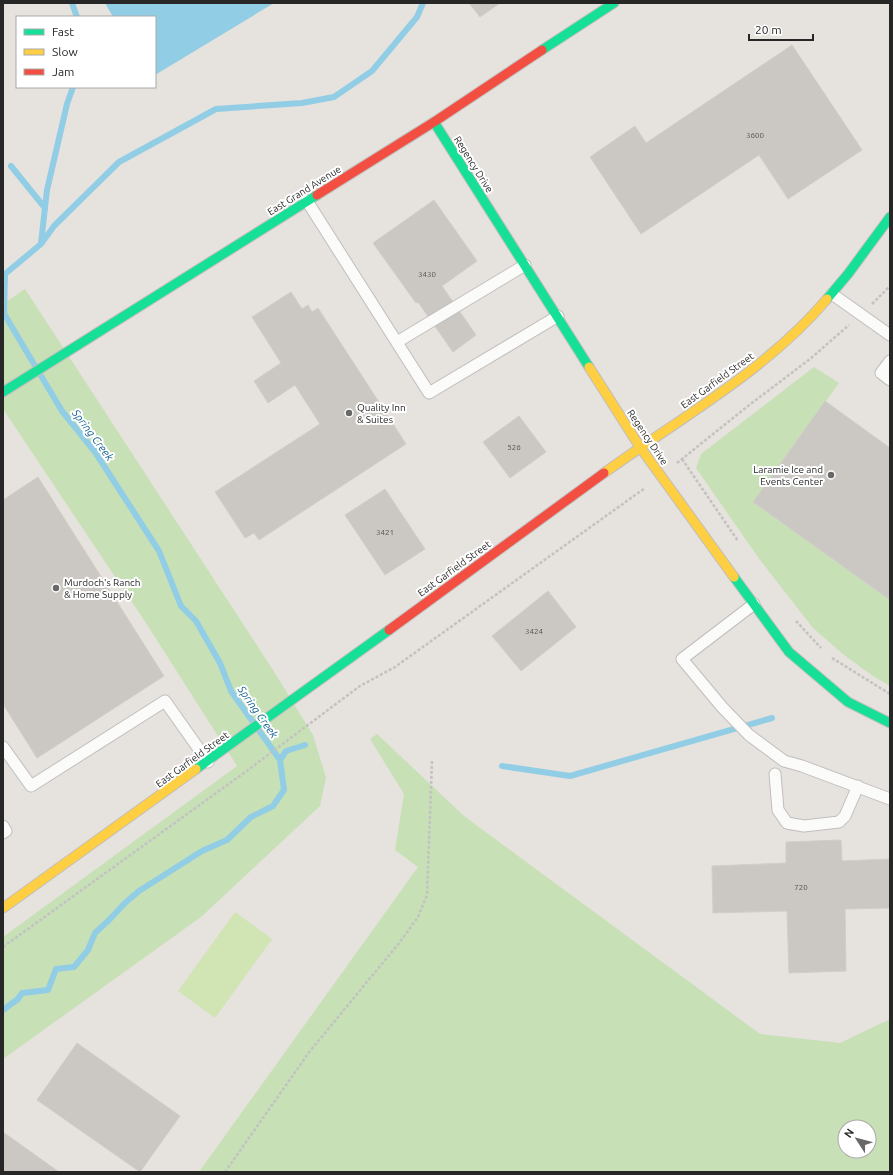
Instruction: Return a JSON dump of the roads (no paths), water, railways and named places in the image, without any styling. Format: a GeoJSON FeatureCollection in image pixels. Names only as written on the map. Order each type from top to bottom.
{"type":"FeatureCollection","features":[{"type":"Feature","properties":{"kind":"street","name":"East Grand Avenue"},"geometry":{"type":"LineString","coordinates":[[4,391],[434,122],[614,3]]}},
{"type":"Feature","properties":{"kind":"street","name":"Regency Drive"},"geometry":{"type":"LineString","coordinates":[[434,122],[640,447],[789,652],[848,702],[890,723]]}},
{"type":"Feature","properties":{"kind":"street","name":"East Garfield Street"},"geometry":{"type":"LineString","coordinates":[[3,908],[208,762],[640,447],[719,394],[768,357],[802,326],[832,294],[890,217]]}},
{"type":"Feature","properties":{"kind":"lane"},"geometry":{"type":"LineString","coordinates":[[307,201],[429,393],[558,316]]}},
{"type":"Feature","properties":{"kind":"lane"},"geometry":{"type":"LineString","coordinates":[[397,342],[525,265]]}},
{"type":"Feature","properties":{"kind":"lane"},"geometry":{"type":"LineString","coordinates":[[832,294],[890,335]]}},
{"type":"Feature","properties":{"kind":"lane"},"geometry":{"type":"LineString","coordinates":[[890,361],[881,373],[890,380]]}},
{"type":"Feature","properties":{"kind":"lane"},"geometry":{"type":"LineString","coordinates":[[754,604],[682,659],[722,707],[749,735],[784,761],[858,786],[890,799]]}},
{"type":"Feature","properties":{"kind":"lane"},"geometry":{"type":"LineString","coordinates":[[3,747],[31,786],[164,701],[208,762]]}},
{"type":"Feature","properties":{"kind":"lane"},"geometry":{"type":"LineString","coordinates":[[775,774],[778,810],[787,823],[804,826],[838,822],[845,816],[858,786]]}},
{"type":"Feature","properties":{"kind":"lane"},"geometry":{"type":"LineString","coordinates":[[3,826],[6,831],[3,834]]}},
{"type":"Feature","properties":{"kind":"water"},"geometry":{"type":"Polygon","coordinates":[[[105,3],[274,3],[156,74],[156,16],[112,16],[105,3]]]}},
{"type":"Feature","properties":{"kind":"waterway"},"geometry":{"type":"LineString","coordinates":[[72,3],[77,16]]}},
{"type":"Feature","properties":{"kind":"waterway"},"geometry":{"type":"LineString","coordinates":[[4,312],[5,274],[41,244],[54,226],[119,162],[216,109],[302,103],[334,97],[372,71],[417,17],[423,3]]}},
{"type":"Feature","properties":{"kind":"waterway"},"geometry":{"type":"LineString","coordinates":[[41,243],[47,190],[67,104],[73,88]]}},
{"type":"Feature","properties":{"kind":"waterway"},"geometry":{"type":"LineString","coordinates":[[11,166],[45,208]]}},
{"type":"Feature","properties":{"kind":"waterway","name":"Spring Creek"},"geometry":{"type":"LineString","coordinates":[[3,312],[62,411],[95,452],[159,551],[181,606],[196,621],[220,663],[231,691],[280,760],[284,790],[273,806],[251,817],[227,840],[202,851],[139,891],[95,933],[88,950],[74,967],[56,969],[48,990],[22,993],[18,999],[3,1010]]}},
{"type":"Feature","properties":{"kind":"waterway"},"geometry":{"type":"LineString","coordinates":[[502,766],[570,776],[772,718]]}},
{"type":"Feature","properties":{"kind":"waterway"},"geometry":{"type":"LineString","coordinates":[[280,760],[286,751],[305,745]]}},
{"type":"Feature","properties":{"kind":"place","name":"Quality Inn & Suites"},"geometry":{"type":"Point","coordinates":[349,413]}},
{"type":"Feature","properties":{"kind":"place","name":"Laramie Ice and Events Center"},"geometry":{"type":"Point","coordinates":[831,475]}},
{"type":"Feature","properties":{"kind":"place","name":"Murdoch's Ranch & Home Supply"},"geometry":{"type":"Point","coordinates":[56,588]}}]}
